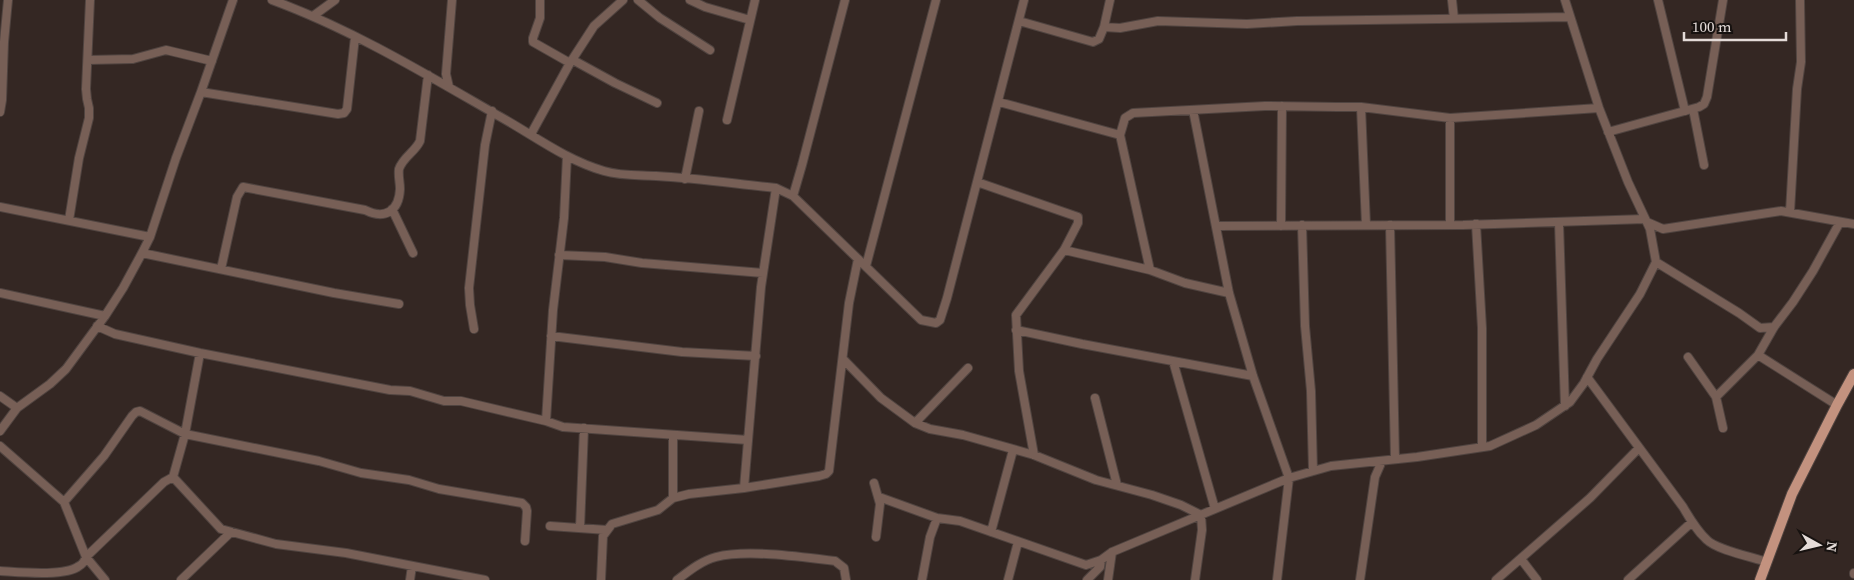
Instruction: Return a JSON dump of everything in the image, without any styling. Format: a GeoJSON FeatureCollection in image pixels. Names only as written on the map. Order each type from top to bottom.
{"type":"FeatureCollection","features":[{"type":"Feature","properties":{"kind":"main road"},"geometry":{"type":"LineString","coordinates":[[1760,580],[1792,494],[1836,405],[1854,374]]}},
{"type":"Feature","properties":{"kind":"street"},"geometry":{"type":"LineString","coordinates":[[0,112],[8,0]]}},
{"type":"Feature","properties":{"kind":"street"},"geometry":{"type":"LineString","coordinates":[[69,220],[78,166],[89,118],[86,89],[90,0]]}},
{"type":"Feature","properties":{"kind":"street"},"geometry":{"type":"LineString","coordinates":[[0,431],[17,408],[50,384],[66,369],[123,288],[142,253],[150,237],[176,158],[233,0]]}},
{"type":"Feature","properties":{"kind":"street"},"geometry":{"type":"LineString","coordinates":[[272,0],[313,16],[355,37],[428,75],[567,156],[603,171],[624,176],[656,176],[776,188],[793,196],[921,320],[936,323],[940,320],[999,102],[1024,0]]}},
{"type":"Feature","properties":{"kind":"street"},"geometry":{"type":"LineString","coordinates":[[313,16],[335,0]]}},
{"type":"Feature","properties":{"kind":"street"},"geometry":{"type":"LineString","coordinates":[[449,87],[446,74],[452,0]]}},
{"type":"Feature","properties":{"kind":"street"},"geometry":{"type":"LineString","coordinates":[[540,0],[540,18],[533,42],[658,103]]}},
{"type":"Feature","properties":{"kind":"street"},"geometry":{"type":"LineString","coordinates":[[530,134],[594,26],[623,0]]}},
{"type":"Feature","properties":{"kind":"street"},"geometry":{"type":"LineString","coordinates":[[638,0],[660,18],[710,50]]}},
{"type":"Feature","properties":{"kind":"street"},"geometry":{"type":"LineString","coordinates":[[690,0],[705,7],[750,20]]}},
{"type":"Feature","properties":{"kind":"street"},"geometry":{"type":"LineString","coordinates":[[727,120],[755,0]]}},
{"type":"Feature","properties":{"kind":"street"},"geometry":{"type":"LineString","coordinates":[[793,196],[845,0]]}},
{"type":"Feature","properties":{"kind":"street"},"geometry":{"type":"LineString","coordinates":[[866,266],[936,0]]}},
{"type":"Feature","properties":{"kind":"street"},"geometry":{"type":"LineString","coordinates":[[1019,20],[1093,42],[1100,39],[1110,0]]}},
{"type":"Feature","properties":{"kind":"street"},"geometry":{"type":"LineString","coordinates":[[1452,0],[1454,20]]}},
{"type":"Feature","properties":{"kind":"street"},"geometry":{"type":"LineString","coordinates":[[879,497],[937,518],[960,522],[1086,565],[1100,560],[1112,552],[1289,478],[1331,466],[1482,447],[1510,438],[1536,425],[1565,406],[1570,402],[1587,377],[1640,294],[1656,262],[1654,243],[1599,108],[1565,0]]}},
{"type":"Feature","properties":{"kind":"street"},"geometry":{"type":"LineString","coordinates":[[1658,0],[1704,165]]}},
{"type":"Feature","properties":{"kind":"street"},"geometry":{"type":"LineString","coordinates":[[1608,132],[1689,110],[1704,104],[1707,97],[1722,0]]}},
{"type":"Feature","properties":{"kind":"street"},"geometry":{"type":"LineString","coordinates":[[1790,212],[1797,89],[1801,62],[1800,0]]}},
{"type":"Feature","properties":{"kind":"street"},"geometry":{"type":"LineString","coordinates":[[1104,28],[1120,28],[1158,21],[1247,24],[1297,21],[1570,17]]}},
{"type":"Feature","properties":{"kind":"street"},"geometry":{"type":"LineString","coordinates":[[201,92],[275,105],[338,114],[344,113],[347,109],[355,37]]}},
{"type":"Feature","properties":{"kind":"street"},"geometry":{"type":"LineString","coordinates":[[88,60],[133,59],[166,50],[212,61]]}},
{"type":"Feature","properties":{"kind":"street"},"geometry":{"type":"LineString","coordinates":[[436,80],[446,74]]}},
{"type":"Feature","properties":{"kind":"street"},"geometry":{"type":"LineString","coordinates":[[221,270],[237,197],[243,186],[348,206],[366,210],[374,215],[382,215],[392,209],[397,203],[400,190],[400,168],[407,156],[417,149],[420,141],[428,75]]}},
{"type":"Feature","properties":{"kind":"street"},"geometry":{"type":"LineString","coordinates":[[999,102],[1120,135]]}},
{"type":"Feature","properties":{"kind":"street"},"geometry":{"type":"LineString","coordinates":[[1150,270],[1120,135],[1125,118],[1133,113],[1282,106],[1361,107],[1450,118],[1599,108]]}},
{"type":"Feature","properties":{"kind":"street"},"geometry":{"type":"LineString","coordinates":[[1281,226],[1282,106]]}},
{"type":"Feature","properties":{"kind":"street"},"geometry":{"type":"LineString","coordinates":[[1361,107],[1366,224]]}},
{"type":"Feature","properties":{"kind":"street"},"geometry":{"type":"LineString","coordinates":[[1193,110],[1229,293],[1253,376],[1289,478],[1277,580]]}},
{"type":"Feature","properties":{"kind":"street"},"geometry":{"type":"LineString","coordinates":[[474,330],[469,288],[485,145],[492,111]]}},
{"type":"Feature","properties":{"kind":"street"},"geometry":{"type":"LineString","coordinates":[[685,179],[699,111]]}},
{"type":"Feature","properties":{"kind":"street"},"geometry":{"type":"LineString","coordinates":[[1450,118],[1450,224]]}},
{"type":"Feature","properties":{"kind":"street"},"geometry":{"type":"LineString","coordinates":[[546,421],[551,336],[564,218],[567,156]]}},
{"type":"Feature","properties":{"kind":"street"},"geometry":{"type":"LineString","coordinates":[[977,182],[1078,217],[1078,222],[1064,250],[1016,315],[1019,371],[1034,456]]}},
{"type":"Feature","properties":{"kind":"street"},"geometry":{"type":"LineString","coordinates":[[744,488],[763,273],[776,188]]}},
{"type":"Feature","properties":{"kind":"street"},"geometry":{"type":"LineString","coordinates":[[0,207],[150,237]]}},
{"type":"Feature","properties":{"kind":"street"},"geometry":{"type":"LineString","coordinates":[[392,209],[413,253]]}},
{"type":"Feature","properties":{"kind":"street"},"geometry":{"type":"LineString","coordinates":[[1217,226],[1560,223],[1646,220],[1663,229],[1781,211],[1854,224]]}},
{"type":"Feature","properties":{"kind":"street"},"geometry":{"type":"LineString","coordinates":[[1716,397],[1758,356],[1764,342],[1794,302],[1813,272],[1840,222]]}},
{"type":"Feature","properties":{"kind":"street"},"geometry":{"type":"LineString","coordinates":[[1560,223],[1565,406]]}},
{"type":"Feature","properties":{"kind":"street"},"geometry":{"type":"LineString","coordinates":[[1390,224],[1395,459]]}},
{"type":"Feature","properties":{"kind":"street"},"geometry":{"type":"LineString","coordinates":[[1476,224],[1482,328],[1482,447]]}},
{"type":"Feature","properties":{"kind":"street"},"geometry":{"type":"LineString","coordinates":[[1302,225],[1311,391],[1313,472]]}},
{"type":"Feature","properties":{"kind":"street"},"geometry":{"type":"LineString","coordinates":[[1654,243],[1663,229]]}},
{"type":"Feature","properties":{"kind":"street"},"geometry":{"type":"LineString","coordinates":[[1064,250],[1150,270],[1185,283],[1229,293]]}},
{"type":"Feature","properties":{"kind":"street"},"geometry":{"type":"LineString","coordinates":[[142,253],[399,304]]}},
{"type":"Feature","properties":{"kind":"street"},"geometry":{"type":"LineString","coordinates":[[559,255],[763,273]]}},
{"type":"Feature","properties":{"kind":"street"},"geometry":{"type":"LineString","coordinates":[[601,580],[603,536],[612,524],[658,510],[673,498],[689,494],[744,488],[819,476],[829,471],[849,303],[858,259]]}},
{"type":"Feature","properties":{"kind":"street"},"geometry":{"type":"LineString","coordinates":[[1656,262],[1760,328],[1764,342]]}},
{"type":"Feature","properties":{"kind":"street"},"geometry":{"type":"LineString","coordinates":[[0,293],[104,316]]}},
{"type":"Feature","properties":{"kind":"street"},"geometry":{"type":"LineString","coordinates":[[97,326],[114,334],[200,353],[390,390],[410,391],[444,401],[461,402],[546,421],[563,427],[748,440]]}},
{"type":"Feature","properties":{"kind":"street"},"geometry":{"type":"LineString","coordinates":[[1760,328],[1774,327]]}},
{"type":"Feature","properties":{"kind":"street"},"geometry":{"type":"LineString","coordinates":[[1016,330],[1253,376]]}},
{"type":"Feature","properties":{"kind":"street"},"geometry":{"type":"LineString","coordinates":[[551,336],[682,352],[756,356]]}},
{"type":"Feature","properties":{"kind":"street"},"geometry":{"type":"LineString","coordinates":[[0,571],[60,576],[80,566],[86,557],[164,482],[173,477],[184,434],[200,353]]}},
{"type":"Feature","properties":{"kind":"street"},"geometry":{"type":"LineString","coordinates":[[1688,356],[1716,397],[1724,428]]}},
{"type":"Feature","properties":{"kind":"street"},"geometry":{"type":"LineString","coordinates":[[1758,356],[1836,405]]}},
{"type":"Feature","properties":{"kind":"street"},"geometry":{"type":"LineString","coordinates":[[843,359],[881,398],[915,423],[930,429],[963,435],[1034,456],[1096,480],[1181,505],[1201,515]]}},
{"type":"Feature","properties":{"kind":"street"},"geometry":{"type":"LineString","coordinates":[[1173,361],[1214,509]]}},
{"type":"Feature","properties":{"kind":"street"},"geometry":{"type":"LineString","coordinates":[[915,423],[968,368]]}},
{"type":"Feature","properties":{"kind":"street"},"geometry":{"type":"LineString","coordinates":[[1587,377],[1692,522],[1708,541],[1716,546],[1767,562]]}},
{"type":"Feature","properties":{"kind":"street"},"geometry":{"type":"LineString","coordinates":[[0,396],[17,408]]}},
{"type":"Feature","properties":{"kind":"street"},"geometry":{"type":"LineString","coordinates":[[1095,398],[1117,485]]}},
{"type":"Feature","properties":{"kind":"street"},"geometry":{"type":"LineString","coordinates":[[64,502],[104,456],[136,412],[145,413],[184,434],[319,461],[361,473],[409,480],[440,489],[522,503],[526,506],[527,511],[525,541]]}},
{"type":"Feature","properties":{"kind":"street"},"geometry":{"type":"LineString","coordinates":[[580,528],[584,428]]}},
{"type":"Feature","properties":{"kind":"street"},"geometry":{"type":"LineString","coordinates":[[673,435],[673,498]]}},
{"type":"Feature","properties":{"kind":"street"},"geometry":{"type":"LineString","coordinates":[[0,446],[64,502],[86,557],[105,580]]}},
{"type":"Feature","properties":{"kind":"street"},"geometry":{"type":"LineString","coordinates":[[1496,580],[1590,498],[1640,448]]}},
{"type":"Feature","properties":{"kind":"street"},"geometry":{"type":"LineString","coordinates":[[991,532],[1013,450]]}},
{"type":"Feature","properties":{"kind":"street"},"geometry":{"type":"LineString","coordinates":[[1360,580],[1375,477],[1382,461]]}},
{"type":"Feature","properties":{"kind":"street"},"geometry":{"type":"LineString","coordinates":[[1368,462],[1375,477]]}},
{"type":"Feature","properties":{"kind":"street"},"geometry":{"type":"LineString","coordinates":[[173,477],[221,529],[276,544],[346,553],[485,580]]}},
{"type":"Feature","properties":{"kind":"street"},"geometry":{"type":"LineString","coordinates":[[874,483],[880,504],[876,537]]}},
{"type":"Feature","properties":{"kind":"street"},"geometry":{"type":"LineString","coordinates":[[1195,580],[1202,530],[1201,515]]}},
{"type":"Feature","properties":{"kind":"street"},"geometry":{"type":"LineString","coordinates":[[922,580],[930,536],[937,518]]}},
{"type":"Feature","properties":{"kind":"street"},"geometry":{"type":"LineString","coordinates":[[1628,580],[1692,522]]}},
{"type":"Feature","properties":{"kind":"street"},"geometry":{"type":"LineString","coordinates":[[550,526],[607,530]]}},
{"type":"Feature","properties":{"kind":"street"},"geometry":{"type":"LineString","coordinates":[[181,580],[231,532]]}},
{"type":"Feature","properties":{"kind":"street"},"geometry":{"type":"LineString","coordinates":[[1008,580],[1018,542]]}},
{"type":"Feature","properties":{"kind":"street"},"geometry":{"type":"LineString","coordinates":[[1108,580],[1112,552]]}},
{"type":"Feature","properties":{"kind":"street"},"geometry":{"type":"LineString","coordinates":[[677,580],[695,566],[716,557],[749,554],[835,561],[844,568],[846,580]]}},
{"type":"Feature","properties":{"kind":"street"},"geometry":{"type":"LineString","coordinates":[[1521,559],[1537,580]]}},
{"type":"Feature","properties":{"kind":"street"},"geometry":{"type":"LineString","coordinates":[[1088,580],[1100,567],[1100,560]]}},
{"type":"Feature","properties":{"kind":"street"},"geometry":{"type":"LineString","coordinates":[[410,580],[412,566]]}}]}
